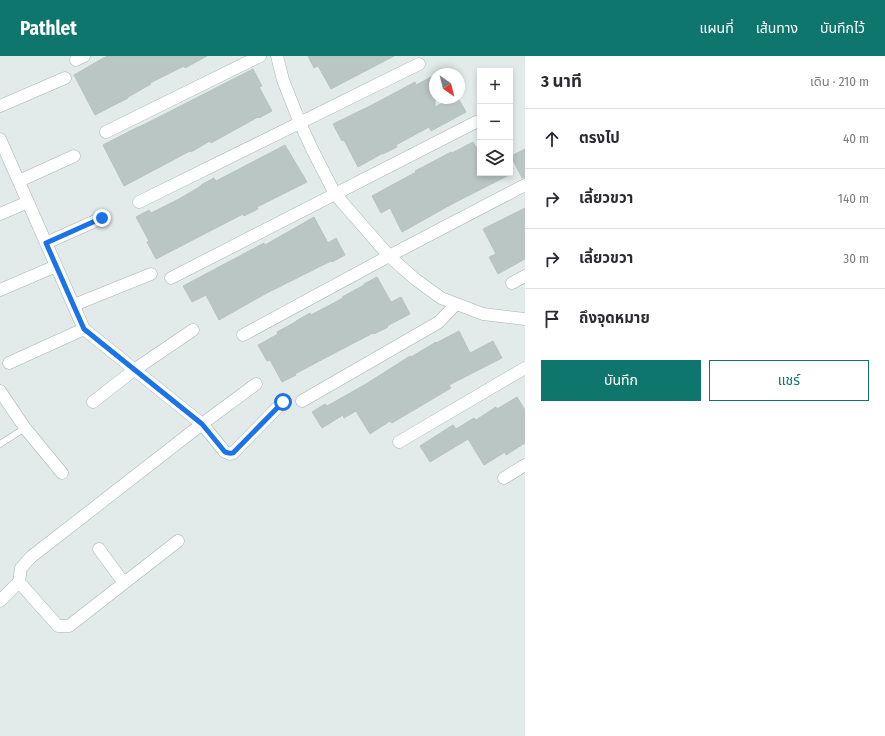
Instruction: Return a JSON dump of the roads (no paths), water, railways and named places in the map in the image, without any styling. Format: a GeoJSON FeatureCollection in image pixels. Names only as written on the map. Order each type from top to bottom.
{"type":"FeatureCollection","features":[{"type":"Feature","properties":{"kind":"street"},"geometry":{"type":"LineString","coordinates":[[106,132],[260,56]]}},
{"type":"Feature","properties":{"kind":"street"},"geometry":{"type":"LineString","coordinates":[[277,56],[283,80],[300,123],[335,194],[389,256],[415,279],[441,298],[483,314],[524,317]]}},
{"type":"Feature","properties":{"kind":"street"},"geometry":{"type":"LineString","coordinates":[[139,202],[419,64]]}},
{"type":"Feature","properties":{"kind":"street"},"geometry":{"type":"LineString","coordinates":[[0,106],[64,78]]}},
{"type":"Feature","properties":{"kind":"street"},"geometry":{"type":"LineString","coordinates":[[171,278],[476,122]]}},
{"type":"Feature","properties":{"kind":"street"},"geometry":{"type":"LineString","coordinates":[[0,139],[84,329],[202,424],[225,452],[230,454],[283,402]]}},
{"type":"Feature","properties":{"kind":"street"},"geometry":{"type":"LineString","coordinates":[[19,181],[74,156]]}},
{"type":"Feature","properties":{"kind":"street"},"geometry":{"type":"LineString","coordinates":[[243,335],[525,185]]}},
{"type":"Feature","properties":{"kind":"street"},"geometry":{"type":"LineString","coordinates":[[0,214],[28,202]]}},
{"type":"Feature","properties":{"kind":"street"},"geometry":{"type":"LineString","coordinates":[[46,243],[102,218]]}},
{"type":"Feature","properties":{"kind":"street"},"geometry":{"type":"LineString","coordinates":[[0,290],[56,266]]}},
{"type":"Feature","properties":{"kind":"street"},"geometry":{"type":"LineString","coordinates":[[74,305],[151,274]]}},
{"type":"Feature","properties":{"kind":"street"},"geometry":{"type":"LineString","coordinates":[[512,282],[525,276]]}},
{"type":"Feature","properties":{"kind":"street"},"geometry":{"type":"LineString","coordinates":[[302,401],[439,322],[456,304]]}},
{"type":"Feature","properties":{"kind":"street"},"geometry":{"type":"LineString","coordinates":[[9,363],[84,329]]}},
{"type":"Feature","properties":{"kind":"street"},"geometry":{"type":"LineString","coordinates":[[93,402],[134,370],[193,330]]}},
{"type":"Feature","properties":{"kind":"street"},"geometry":{"type":"LineString","coordinates":[[399,442],[525,368]]}},
{"type":"Feature","properties":{"kind":"street"},"geometry":{"type":"LineString","coordinates":[[0,601],[19,582],[21,568],[30,557],[256,384]]}},
{"type":"Feature","properties":{"kind":"street"},"geometry":{"type":"LineString","coordinates":[[0,391],[25,428],[62,473]]}},
{"type":"Feature","properties":{"kind":"street"},"geometry":{"type":"LineString","coordinates":[[504,478],[525,465]]}},
{"type":"Feature","properties":{"kind":"street"},"geometry":{"type":"LineString","coordinates":[[19,582],[58,626],[69,626],[178,540]]}},
{"type":"Feature","properties":{"kind":"street"},"geometry":{"type":"LineString","coordinates":[[99,549],[124,583]]}},
{"type":"Feature","properties":{"kind":"lane"},"geometry":{"type":"LineString","coordinates":[[0,444],[25,428]]}}]}
